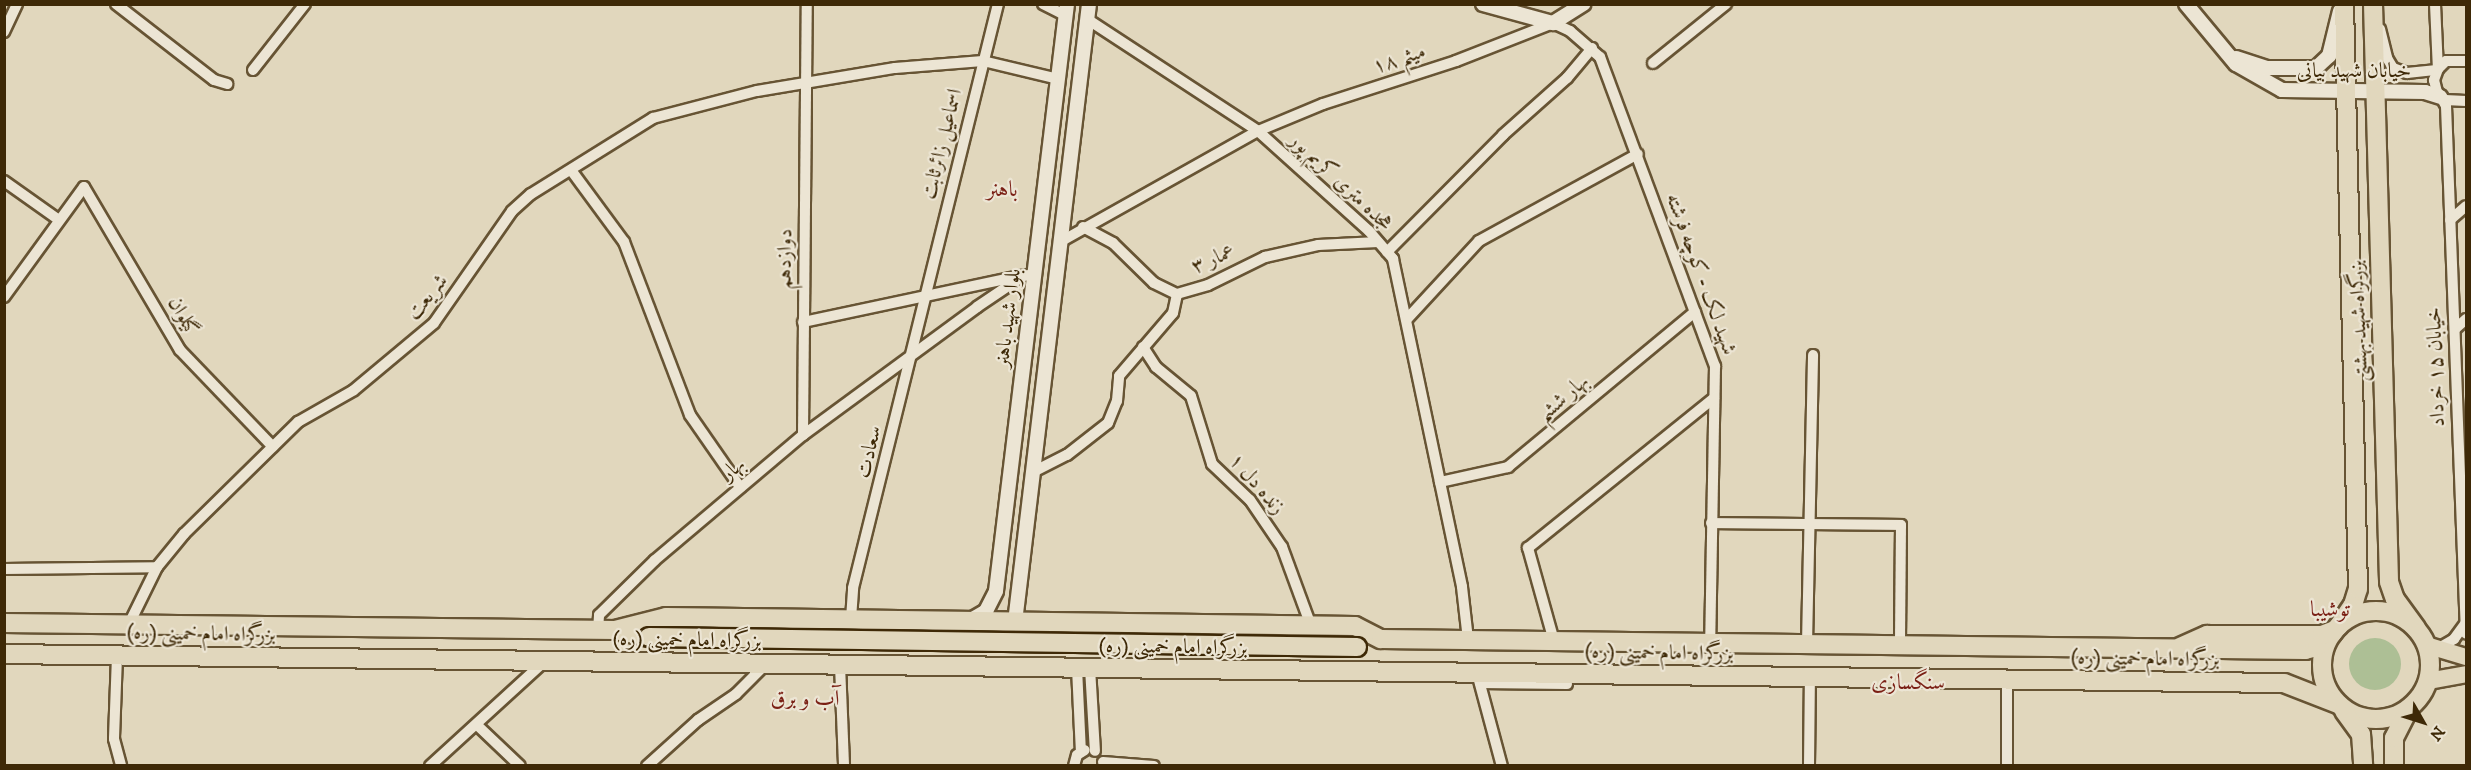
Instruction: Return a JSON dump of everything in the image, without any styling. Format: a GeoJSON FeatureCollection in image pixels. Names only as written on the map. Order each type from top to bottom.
{"type":"FeatureCollection","features":[{"type":"Feature","properties":{"kind":"highway","name":"بزرگراه شهید بهشتی"},"geometry":{"type":"LineString","coordinates":[[2336,629],[2355,602],[2358,589],[2343,4]]}},
{"type":"Feature","properties":{"kind":"highway","name":"بزرگراه شهید بهشتی"},"geometry":{"type":"LineString","coordinates":[[2374,4],[2389,582],[2393,596],[2416,628]]}},
{"type":"Feature","properties":{"kind":"highway"},"geometry":{"type":"LineString","coordinates":[[2363,765],[2359,731],[2326,686],[2322,669],[2323,653],[2336,629],[2357,614],[2377,611],[2397,615],[2416,628],[2430,647],[2429,680],[2410,707],[2394,736],[2394,765]]}},
{"type":"Feature","properties":{"kind":"highway","name":"بزرگراه امام خمینی (ره)"},"geometry":{"type":"LineString","coordinates":[[607,630],[663,617],[1355,626],[1381,639],[2178,649],[2206,635],[2322,634],[2336,629]]}},
{"type":"Feature","properties":{"kind":"highway"},"geometry":{"type":"LineString","coordinates":[[872,665],[866,639],[874,620]]}},
{"type":"Feature","properties":{"kind":"highway"},"geometry":{"type":"LineString","coordinates":[[982,667],[997,662],[1009,650],[1015,622]]}},
{"type":"Feature","properties":{"kind":"highway"},"geometry":{"type":"LineString","coordinates":[[1015,622],[1035,667]]}},
{"type":"Feature","properties":{"kind":"highway","name":"بزرگراه امام خمینی (ره)"},"geometry":{"type":"LineString","coordinates":[[4,623],[607,630],[649,637],[1357,647],[1370,647],[1381,639]]}},
{"type":"Feature","properties":{"kind":"highway","name":"بزرگراه امام خمینی (ره)"},"geometry":{"type":"LineString","coordinates":[[4,654],[1035,667],[1479,678],[1810,677],[2284,683],[2338,704]]}},
{"type":"Feature","properties":{"kind":"highway"},"geometry":{"type":"LineString","coordinates":[[2338,704],[2357,716],[2375,719],[2395,716],[2410,707]]}},
{"type":"Feature","properties":{"kind":"main road"},"geometry":{"type":"LineString","coordinates":[[2430,647],[2466,670]]}},
{"type":"Feature","properties":{"kind":"main road"},"geometry":{"type":"LineString","coordinates":[[2429,680],[2466,670]]}},
{"type":"Feature","properties":{"kind":"street"},"geometry":{"type":"LineString","coordinates":[[4,32],[17,4]]}},
{"type":"Feature","properties":{"kind":"street"},"geometry":{"type":"LineString","coordinates":[[116,4],[214,80],[227,84]]}},
{"type":"Feature","properties":{"kind":"street"},"geometry":{"type":"LineString","coordinates":[[253,70],[304,4]]}},
{"type":"Feature","properties":{"kind":"street","name":"دوازدهم"},"geometry":{"type":"LineString","coordinates":[[803,435],[803,322],[809,83],[807,4]]}},
{"type":"Feature","properties":{"kind":"street","name":"اسماعیل زائرثابت"},"geometry":{"type":"LineString","coordinates":[[927,294],[998,4]]}},
{"type":"Feature","properties":{"kind":"street"},"geometry":{"type":"LineString","coordinates":[[1043,4],[1066,10]]}},
{"type":"Feature","properties":{"kind":"street"},"geometry":{"type":"LineString","coordinates":[[1483,4],[1553,23],[1583,4]]}},
{"type":"Feature","properties":{"kind":"street"},"geometry":{"type":"LineString","coordinates":[[1653,63],[1726,4]]}},
{"type":"Feature","properties":{"kind":"street"},"geometry":{"type":"LineString","coordinates":[[2186,4],[2226,54]]}},
{"type":"Feature","properties":{"kind":"street","name":"خیابان شهید بیانی"},"geometry":{"type":"LineString","coordinates":[[2226,54],[2267,68],[2316,68],[2329,56],[2343,4]]}},
{"type":"Feature","properties":{"kind":"street","name":"خیابان شهید بیانی"},"geometry":{"type":"LineString","coordinates":[[2374,4],[2391,66],[2407,73],[2437,70]]}},
{"type":"Feature","properties":{"kind":"street","name":"خیابان ۱۵ خرداد"},"geometry":{"type":"LineString","coordinates":[[2435,4],[2437,70],[2434,83],[2441,98],[2447,132],[2455,329],[2463,437],[2466,634]]}},
{"type":"Feature","properties":{"kind":"street","name":"بلوار شهید باهنر"},"geometry":{"type":"LineString","coordinates":[[966,621],[984,613],[995,596],[1019,403],[1029,275],[1066,10]]}},
{"type":"Feature","properties":{"kind":"street","name":"بلوار شهید باهنر"},"geometry":{"type":"LineString","coordinates":[[1015,622],[1088,12]]}},
{"type":"Feature","properties":{"kind":"street","name":"هجده متری کریم پور"},"geometry":{"type":"LineString","coordinates":[[1088,12],[1258,131],[1386,252],[1400,280],[1462,587],[1468,640]]}},
{"type":"Feature","properties":{"kind":"street","name":"شهید لک - کوچه فرشته"},"geometry":{"type":"LineString","coordinates":[[1553,23],[1592,48],[1613,88],[1715,366],[1710,643]]}},
{"type":"Feature","properties":{"kind":"street","name":"میثم ۱۸"},"geometry":{"type":"LineString","coordinates":[[1060,242],[1083,226],[1258,131],[1323,104],[1456,61],[1553,23]]}},
{"type":"Feature","properties":{"kind":"street"},"geometry":{"type":"LineString","coordinates":[[1386,252],[1490,148],[1567,78],[1592,48]]}},
{"type":"Feature","properties":{"kind":"street","name":"خیابان شهید بیانی"},"geometry":{"type":"LineString","coordinates":[[2226,54],[2248,74],[2282,90],[2346,93],[2425,92],[2441,98]]}},
{"type":"Feature","properties":{"kind":"street"},"geometry":{"type":"LineString","coordinates":[[2437,70],[2449,60],[2466,61]]}},
{"type":"Feature","properties":{"kind":"street","name":"شریعت"},"geometry":{"type":"LineString","coordinates":[[129,624],[157,567],[184,534],[298,422],[354,390],[388,364],[434,323],[513,212],[531,194],[653,118],[757,91],[894,68],[983,61],[1058,79]]}},
{"type":"Feature","properties":{"kind":"street"},"geometry":{"type":"LineString","coordinates":[[2441,98],[2453,103],[2466,102]]}},
{"type":"Feature","properties":{"kind":"street"},"geometry":{"type":"LineString","coordinates":[[2447,132],[2466,102]]}},
{"type":"Feature","properties":{"kind":"street"},"geometry":{"type":"LineString","coordinates":[[1407,319],[1479,241],[1638,154]]}},
{"type":"Feature","properties":{"kind":"street"},"geometry":{"type":"LineString","coordinates":[[571,170],[624,242],[690,415],[740,487]]}},
{"type":"Feature","properties":{"kind":"street"},"geometry":{"type":"LineString","coordinates":[[4,181],[59,220],[4,297]]}},
{"type":"Feature","properties":{"kind":"street","name":"گیلوان"},"geometry":{"type":"LineString","coordinates":[[59,220],[84,187],[180,350],[273,447]]}},
{"type":"Feature","properties":{"kind":"street"},"geometry":{"type":"LineString","coordinates":[[2450,220],[2466,206]]}},
{"type":"Feature","properties":{"kind":"street","name":"عمار ۳"},"geometry":{"type":"LineString","coordinates":[[1083,226],[1113,243],[1154,283],[1177,294],[1208,285],[1265,257],[1318,245],[1378,242]]}},
{"type":"Feature","properties":{"kind":"street"},"geometry":{"type":"LineString","coordinates":[[803,322],[927,294],[1029,275]]}},
{"type":"Feature","properties":{"kind":"street","name":"بهار"},"geometry":{"type":"LineString","coordinates":[[607,630],[599,615],[740,487],[803,435],[912,354],[1029,275]]}},
{"type":"Feature","properties":{"kind":"street","name":"سعادت"},"geometry":{"type":"LineString","coordinates":[[851,620],[853,588],[927,294]]}},
{"type":"Feature","properties":{"kind":"street"},"geometry":{"type":"LineString","coordinates":[[1011,468],[1033,472],[1067,455],[1108,423],[1117,401],[1119,376],[1173,313],[1177,294]]}},
{"type":"Feature","properties":{"kind":"street","name":"بهار ششم"},"geometry":{"type":"LineString","coordinates":[[1440,482],[1508,466],[1695,312]]}},
{"type":"Feature","properties":{"kind":"street"},"geometry":{"type":"LineString","coordinates":[[2455,329],[2466,319]]}},
{"type":"Feature","properties":{"kind":"street","name":"زنده دل ۱"},"geometry":{"type":"LineString","coordinates":[[1143,347],[1156,367],[1191,396],[1212,464],[1250,500],[1282,547],[1311,626]]}},
{"type":"Feature","properties":{"kind":"street"},"geometry":{"type":"LineString","coordinates":[[1807,644],[1813,355]]}},
{"type":"Feature","properties":{"kind":"street"},"geometry":{"type":"LineString","coordinates":[[1554,641],[1528,548],[1714,398]]}},
{"type":"Feature","properties":{"kind":"street"},"geometry":{"type":"LineString","coordinates":[[1019,403],[1041,406]]}},
{"type":"Feature","properties":{"kind":"street"},"geometry":{"type":"LineString","coordinates":[[1711,524],[1901,525],[1900,645]]}},
{"type":"Feature","properties":{"kind":"street"},"geometry":{"type":"LineString","coordinates":[[4,569],[157,567]]}},
{"type":"Feature","properties":{"kind":"street"},"geometry":{"type":"LineString","coordinates":[[2430,647],[2454,639],[2466,621]]}},
{"type":"Feature","properties":{"kind":"street"},"geometry":{"type":"LineString","coordinates":[[117,656],[114,739],[119,765]]}},
{"type":"Feature","properties":{"kind":"street"},"geometry":{"type":"LineString","coordinates":[[430,765],[477,725],[545,661]]}},
{"type":"Feature","properties":{"kind":"street"},"geometry":{"type":"LineString","coordinates":[[647,765],[698,720],[736,694],[766,664]]}},
{"type":"Feature","properties":{"kind":"street"},"geometry":{"type":"LineString","coordinates":[[840,665],[844,765]]}},
{"type":"Feature","properties":{"kind":"street"},"geometry":{"type":"LineString","coordinates":[[1083,668],[1095,751],[1103,764],[1154,765]]}},
{"type":"Feature","properties":{"kind":"street"},"geometry":{"type":"LineString","coordinates":[[1074,765],[1081,752],[1083,668]]}},
{"type":"Feature","properties":{"kind":"street"},"geometry":{"type":"LineString","coordinates":[[1809,765],[1810,677]]}},
{"type":"Feature","properties":{"kind":"street"},"geometry":{"type":"LineString","coordinates":[[1502,765],[1479,678],[1567,684]]}},
{"type":"Feature","properties":{"kind":"street"},"geometry":{"type":"LineString","coordinates":[[2007,680],[2007,765]]}},
{"type":"Feature","properties":{"kind":"street"},"geometry":{"type":"LineString","coordinates":[[477,725],[520,765]]}},
{"type":"Feature","properties":{"kind":"street"},"geometry":{"type":"LineString","coordinates":[[1081,752],[1095,751]]}},
{"type":"Feature","properties":{"kind":"green space"},"geometry":{"type":"Polygon","coordinates":[[[2375,638],[2385,640],[2393,646],[2399,654],[2401,664],[2399,674],[2393,682],[2385,688],[2375,690],[2365,688],[2357,682],[2351,674],[2349,664],[2351,654],[2357,646],[2365,640],[2375,638]]]}},
{"type":"Feature","properties":{"kind":"district","name":"باهنر"},"geometry":{"type":"Point","coordinates":[1002,190]}},
{"type":"Feature","properties":{"kind":"district","name":"توشیبا"},"geometry":{"type":"Point","coordinates":[2330,610]}},
{"type":"Feature","properties":{"kind":"district","name":"سنگسازی"},"geometry":{"type":"Point","coordinates":[1908,683]}},
{"type":"Feature","properties":{"kind":"district","name":"آب و برق"},"geometry":{"type":"Point","coordinates":[805,699]}}]}
